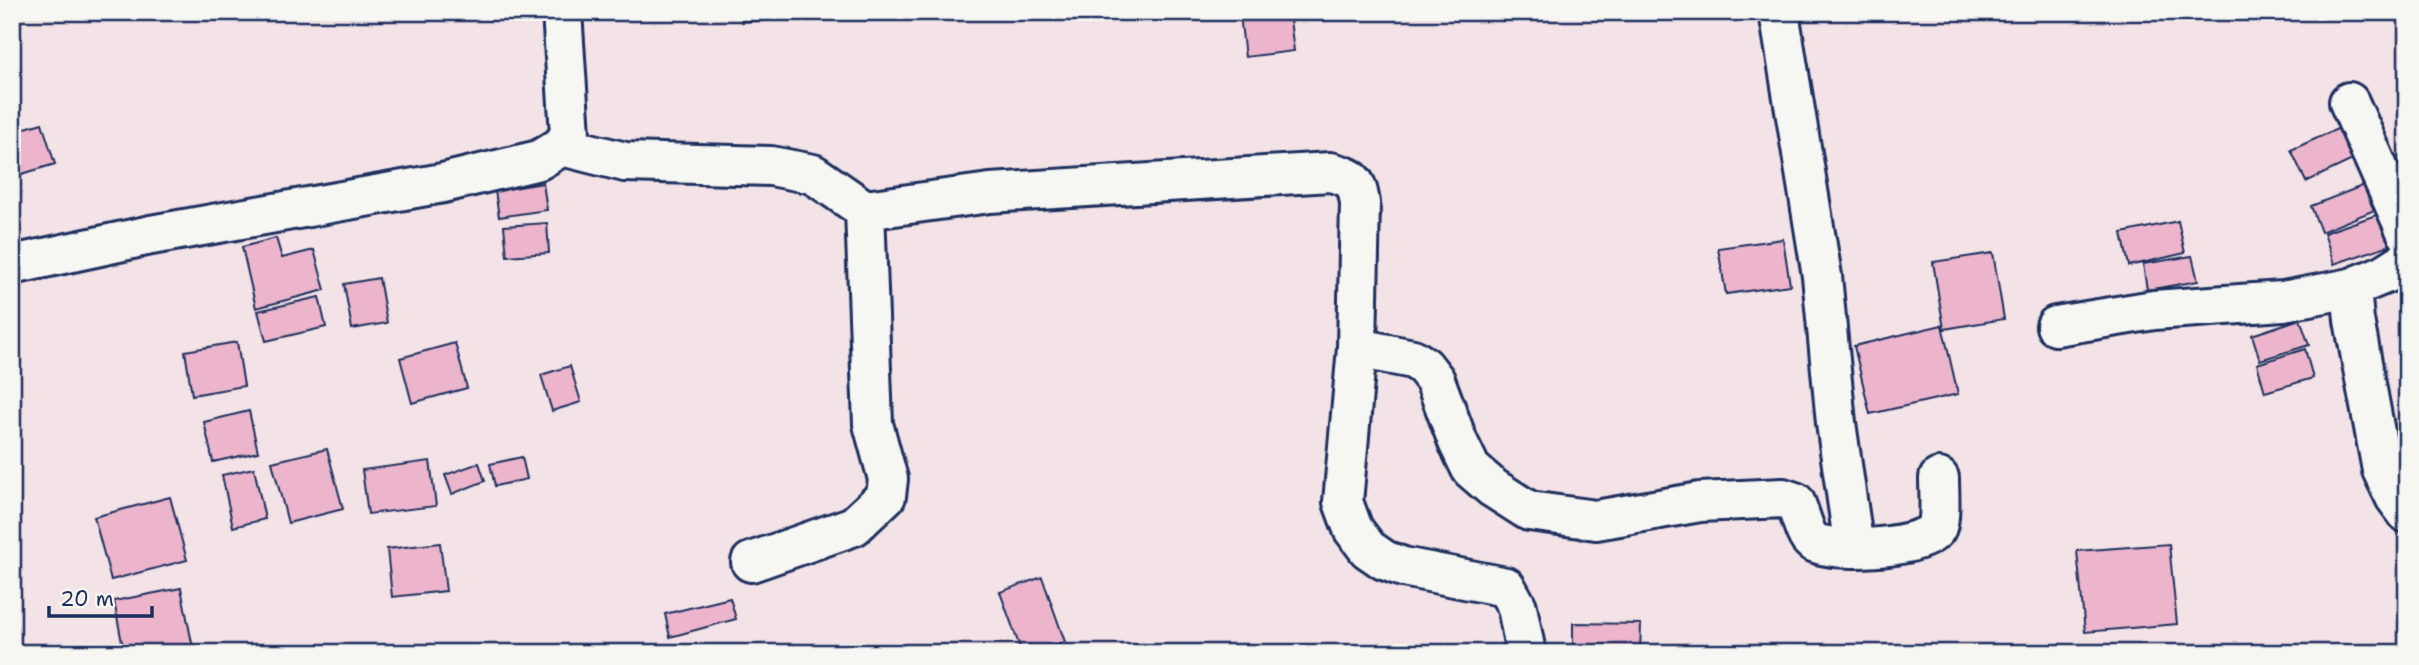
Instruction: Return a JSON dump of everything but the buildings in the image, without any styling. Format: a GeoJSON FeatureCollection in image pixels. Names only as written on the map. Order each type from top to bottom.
{"type":"FeatureCollection","features":[{"type":"Feature","properties":{"kind":"street"},"geometry":{"type":"LineString","coordinates":[[12,265],[151,235],[443,183],[539,160],[562,146],[570,134],[562,12]]}},
{"type":"Feature","properties":{"kind":"street"},"geometry":{"type":"LineString","coordinates":[[1779,12],[1822,276],[1836,423],[1854,548]]}},
{"type":"Feature","properties":{"kind":"street"},"geometry":{"type":"LineString","coordinates":[[2349,102],[2407,233]]}},
{"type":"Feature","properties":{"kind":"street"},"geometry":{"type":"LineString","coordinates":[[562,146],[625,162],[771,166],[813,174],[865,210],[989,193],[1101,185],[1331,172],[1349,176],[1357,186],[1360,204],[1357,348],[1343,502],[1353,529],[1368,549],[1384,560],[1402,567],[1506,587],[1517,607],[1526,653]]}},
{"type":"Feature","properties":{"kind":"street"},"geometry":{"type":"LineString","coordinates":[[751,562],[854,526],[886,496],[888,479],[873,424],[865,210]]}},
{"type":"Feature","properties":{"kind":"street"},"geometry":{"type":"LineString","coordinates":[[2056,326],[2154,310],[2283,301],[2351,288],[2385,274],[2407,260]]}},
{"type":"Feature","properties":{"kind":"street"},"geometry":{"type":"LineString","coordinates":[[2351,288],[2354,320],[2382,470],[2395,497],[2407,513]]}},
{"type":"Feature","properties":{"kind":"street"},"geometry":{"type":"LineString","coordinates":[[1357,348],[1413,359],[1424,366],[1434,380],[1471,469],[1493,488],[1529,511],[1596,520],[1700,502],[1783,498],[1795,502],[1810,540],[1821,546],[1854,548],[1913,543],[1930,536],[1937,527],[1939,478]]}}]}
